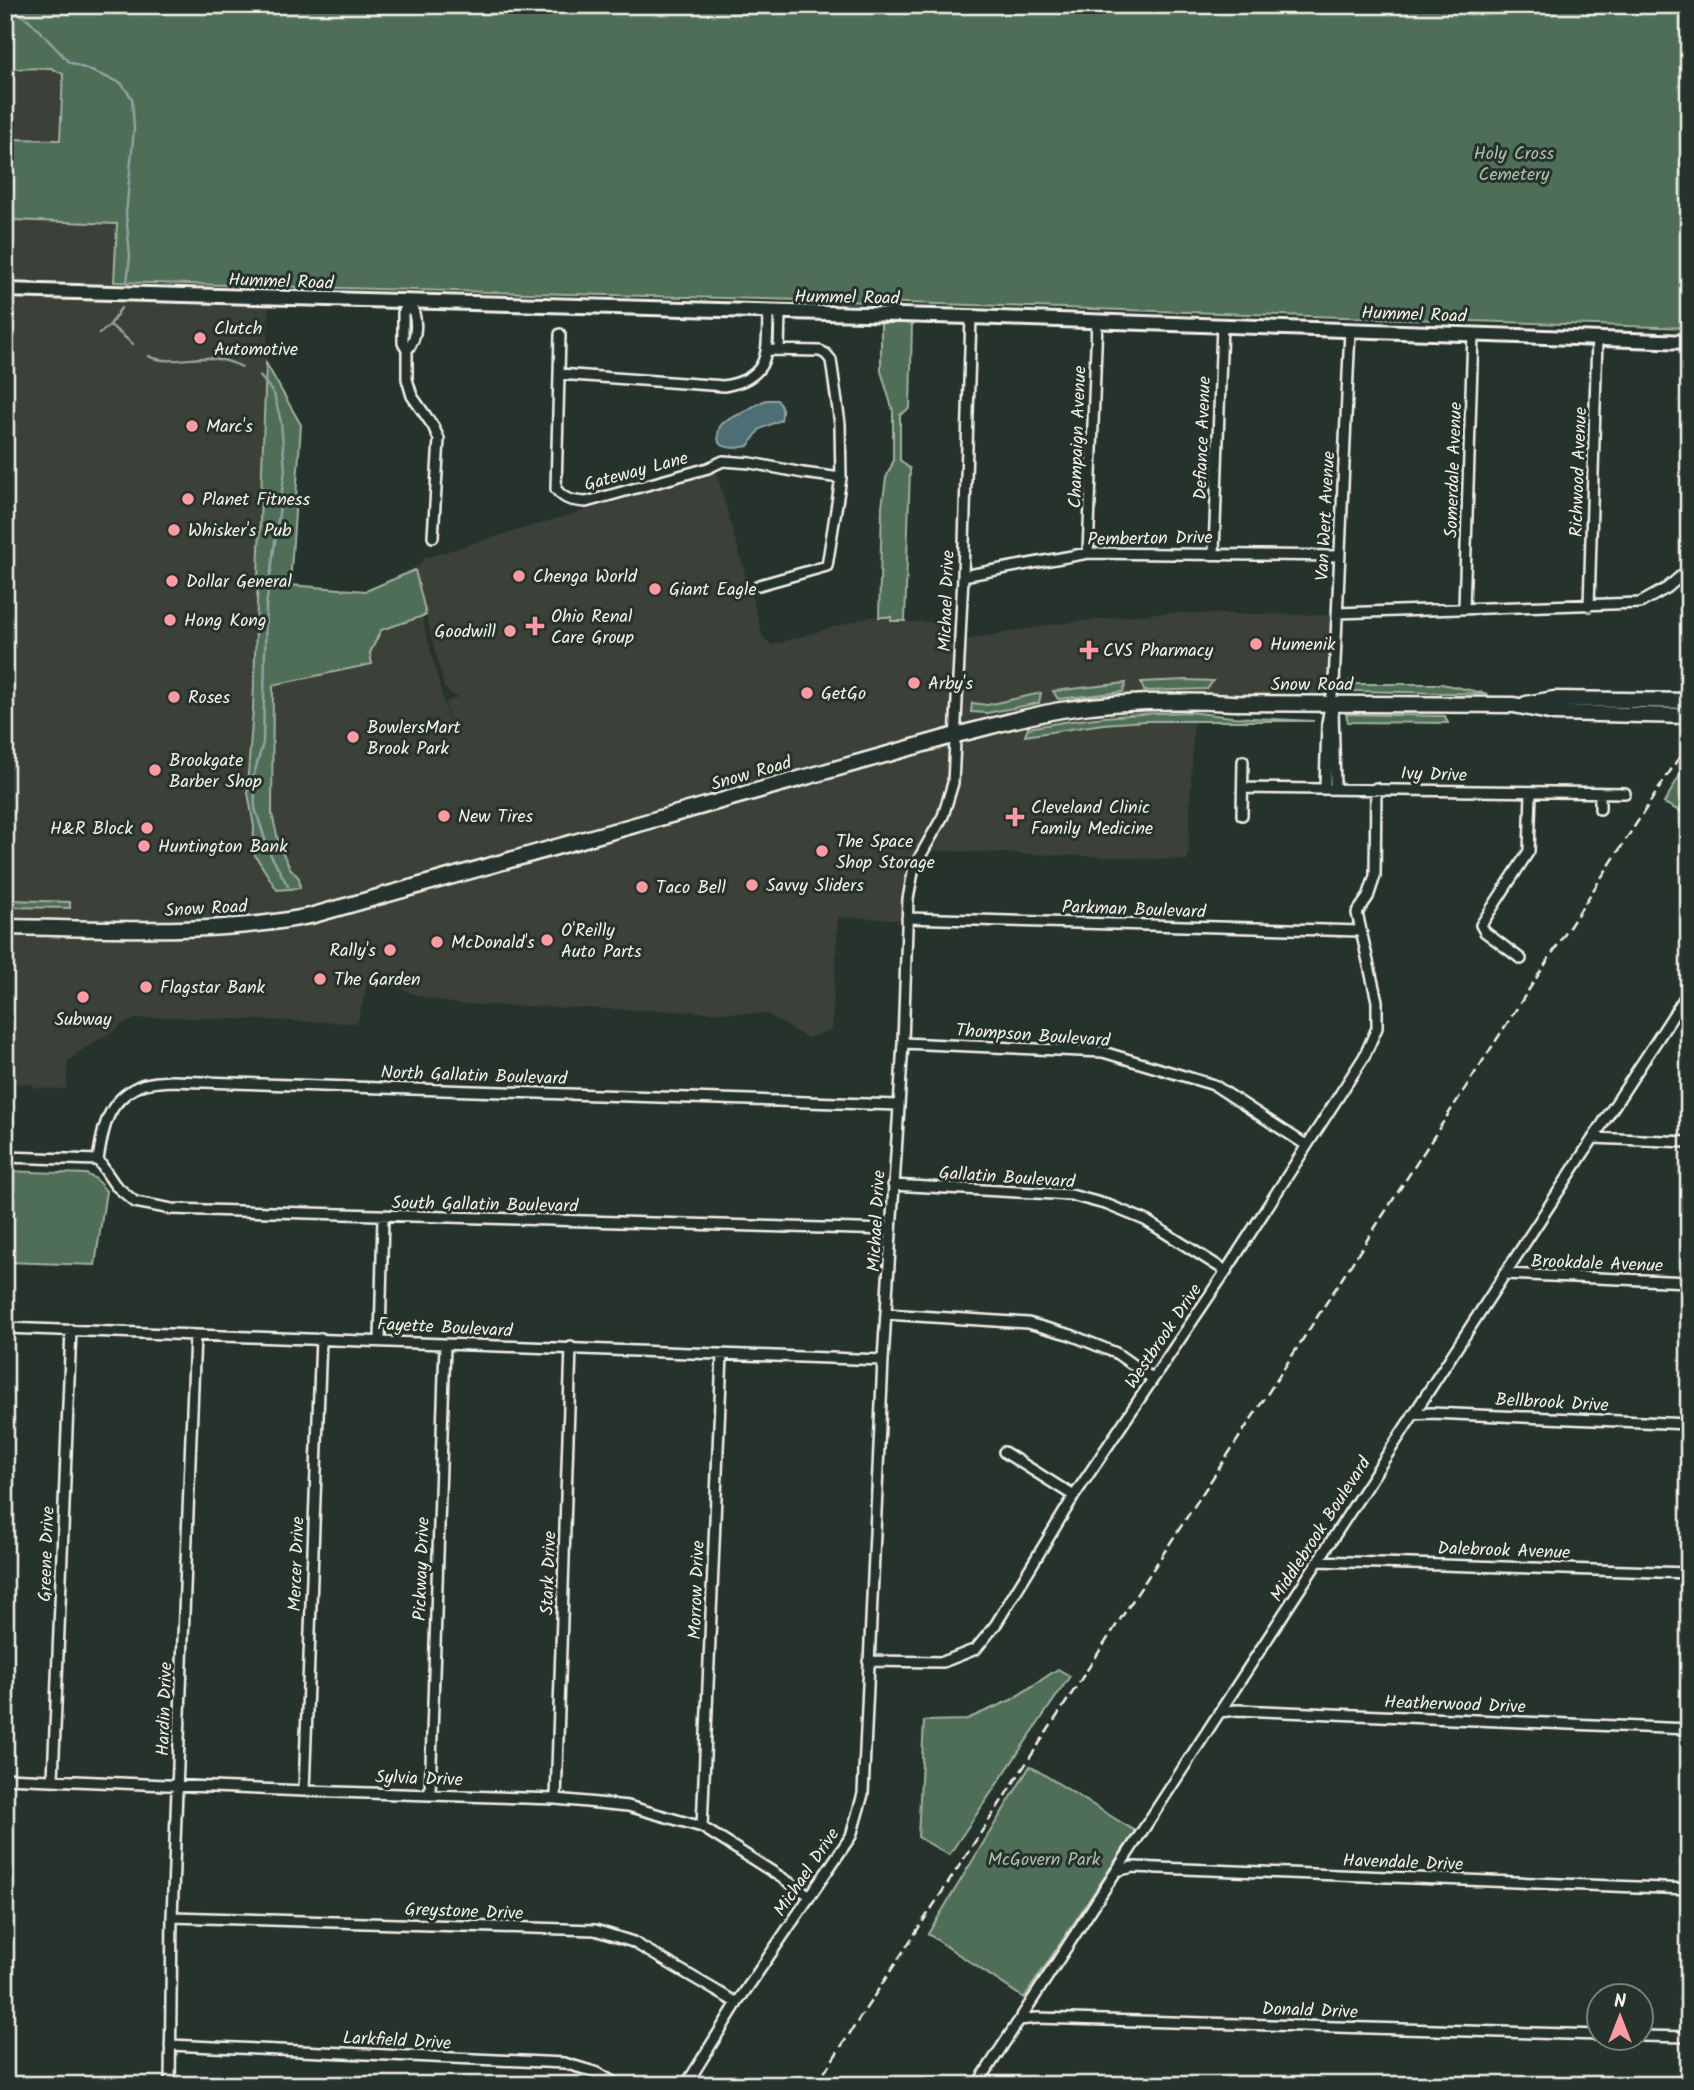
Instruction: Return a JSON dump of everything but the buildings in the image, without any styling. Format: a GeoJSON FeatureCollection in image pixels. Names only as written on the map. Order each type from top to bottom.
{"type":"FeatureCollection","features":[{"type":"Feature","properties":{"kind":"main road","name":"Snow Road"},"geometry":{"type":"LineString","coordinates":[[5,927],[158,930],[248,926],[310,916],[956,735],[1059,710],[1100,705],[1191,701],[1514,705],[1554,699],[1689,701]]}},
{"type":"Feature","properties":{"kind":"main road","name":"Snow Road"},"geometry":{"type":"LineString","coordinates":[[1514,705],[1554,713],[1689,716]]}},
{"type":"Feature","properties":{"kind":"street","name":"Hummel Road"},"geometry":{"type":"LineString","coordinates":[[5,290],[971,317],[1689,342]]}},
{"type":"Feature","properties":{"kind":"street"},"geometry":{"type":"LineString","coordinates":[[410,302],[416,314],[415,333],[413,343],[407,350],[406,370],[411,392],[439,439],[433,537]]}},
{"type":"Feature","properties":{"kind":"street"},"geometry":{"type":"LineString","coordinates":[[559,374],[724,386],[740,383],[760,370],[765,362],[774,313]]}},
{"type":"Feature","properties":{"kind":"street"},"geometry":{"type":"LineString","coordinates":[[774,313],[779,350]]}},
{"type":"Feature","properties":{"kind":"street","name":"Michael Drive"},"geometry":{"type":"LineString","coordinates":[[686,2085],[809,1895],[851,1836],[863,1794],[883,1360],[903,1042],[907,918],[914,867],[943,816],[953,782],[971,317]]}},
{"type":"Feature","properties":{"kind":"street","name":"Champaign Avenue"},"geometry":{"type":"LineString","coordinates":[[1088,553],[1097,321]]}},
{"type":"Feature","properties":{"kind":"street","name":"Defiance Avenue"},"geometry":{"type":"LineString","coordinates":[[1214,553],[1222,325]]}},
{"type":"Feature","properties":{"kind":"street","name":"Van Wert Avenue"},"geometry":{"type":"LineString","coordinates":[[1330,787],[1327,723],[1332,703],[1350,330]]}},
{"type":"Feature","properties":{"kind":"street","name":"Gateway Lane"},"geometry":{"type":"LineString","coordinates":[[560,334],[556,489],[569,500],[586,502],[708,468],[723,461],[841,478]]}},
{"type":"Feature","properties":{"kind":"street","name":"Somerdale Avenue"},"geometry":{"type":"LineString","coordinates":[[1464,608],[1473,334]]}},
{"type":"Feature","properties":{"kind":"street","name":"Richwood Avenue"},"geometry":{"type":"LineString","coordinates":[[1590,606],[1597,339]]}},
{"type":"Feature","properties":{"kind":"street"},"geometry":{"type":"LineString","coordinates":[[759,585],[827,566],[841,478],[840,425],[831,360],[820,351],[768,350]]}},
{"type":"Feature","properties":{"kind":"street","name":"Pemberton Drive"},"geometry":{"type":"LineString","coordinates":[[963,576],[1088,553],[1339,556]]}},
{"type":"Feature","properties":{"kind":"street"},"geometry":{"type":"LineString","coordinates":[[1336,613],[1640,603],[1667,588],[1689,569]]}},
{"type":"Feature","properties":{"kind":"street"},"geometry":{"type":"LineString","coordinates":[[1242,815],[1243,761]]}},
{"type":"Feature","properties":{"kind":"street","name":"Ivy Drive"},"geometry":{"type":"LineString","coordinates":[[1242,788],[1330,787],[1625,793]]}},
{"type":"Feature","properties":{"kind":"street"},"geometry":{"type":"LineString","coordinates":[[1360,931],[1357,914],[1368,897],[1375,876],[1376,789]]}},
{"type":"Feature","properties":{"kind":"street"},"geometry":{"type":"LineString","coordinates":[[1521,958],[1485,932],[1481,925],[1529,851],[1531,793]]}},
{"type":"Feature","properties":{"kind":"street"},"geometry":{"type":"LineString","coordinates":[[1600,793],[1600,809]]}},
{"type":"Feature","properties":{"kind":"street","name":"Parkman Boulevard"},"geometry":{"type":"LineString","coordinates":[[907,918],[1360,931]]}},
{"type":"Feature","properties":{"kind":"street","name":"Westbrook Drive"},"geometry":{"type":"LineString","coordinates":[[868,1661],[943,1662],[976,1649],[996,1624],[1074,1496],[1226,1271],[1364,1058],[1377,1028],[1377,1001],[1360,931]]}},
{"type":"Feature","properties":{"kind":"street","name":"Middlebrook Boulevard"},"geometry":{"type":"LineString","coordinates":[[977,2085],[1689,991]]}},
{"type":"Feature","properties":{"kind":"street","name":"Thompson Boulevard"},"geometry":{"type":"LineString","coordinates":[[903,1042],[1104,1052],[1214,1085],[1306,1145]]}},
{"type":"Feature","properties":{"kind":"street","name":"North Gallatin Boulevard"},"geometry":{"type":"LineString","coordinates":[[98,1160],[103,1130],[113,1106],[140,1086],[172,1081],[898,1105]]}},
{"type":"Feature","properties":{"kind":"street"},"geometry":{"type":"LineString","coordinates":[[1593,1138],[1689,1142]]}},
{"type":"Feature","properties":{"kind":"street"},"geometry":{"type":"LineString","coordinates":[[5,1157],[98,1160]]}},
{"type":"Feature","properties":{"kind":"street","name":"South Gallatin Boulevard"},"geometry":{"type":"LineString","coordinates":[[98,1160],[115,1185],[135,1202],[172,1209],[891,1230]]}},
{"type":"Feature","properties":{"kind":"street","name":"Gallatin Boulevard"},"geometry":{"type":"LineString","coordinates":[[893,1185],[1071,1195],[1108,1205],[1145,1220],[1226,1271]]}},
{"type":"Feature","properties":{"kind":"street"},"geometry":{"type":"LineString","coordinates":[[380,1340],[383,1217]]}},
{"type":"Feature","properties":{"kind":"street","name":"Brookdale Avenue"},"geometry":{"type":"LineString","coordinates":[[1504,1275],[1689,1282]]}},
{"type":"Feature","properties":{"kind":"street"},"geometry":{"type":"LineString","coordinates":[[886,1314],[1028,1323],[1071,1335],[1116,1353],[1153,1379]]}},
{"type":"Feature","properties":{"kind":"street","name":"Fayette Boulevard"},"geometry":{"type":"LineString","coordinates":[[5,1328],[883,1360]]}},
{"type":"Feature","properties":{"kind":"street","name":"Greene Drive"},"geometry":{"type":"LineString","coordinates":[[53,1779],[71,1330]]}},
{"type":"Feature","properties":{"kind":"street","name":"Hardin Drive"},"geometry":{"type":"LineString","coordinates":[[170,2085],[172,1917],[194,1335]]}},
{"type":"Feature","properties":{"kind":"street","name":"Mercer Drive"},"geometry":{"type":"LineString","coordinates":[[304,1791],[321,1338]]}},
{"type":"Feature","properties":{"kind":"street","name":"Pickway Drive"},"geometry":{"type":"LineString","coordinates":[[430,1794],[445,1345]]}},
{"type":"Feature","properties":{"kind":"street","name":"Stark Drive"},"geometry":{"type":"LineString","coordinates":[[556,1799],[571,1347]]}},
{"type":"Feature","properties":{"kind":"street","name":"Morrow Drive"},"geometry":{"type":"LineString","coordinates":[[702,1827],[722,1355]]}},
{"type":"Feature","properties":{"kind":"street","name":"Bellbrook Drive"},"geometry":{"type":"LineString","coordinates":[[1413,1414],[1689,1424]]}},
{"type":"Feature","properties":{"kind":"street"},"geometry":{"type":"LineString","coordinates":[[1004,1452],[1074,1496]]}},
{"type":"Feature","properties":{"kind":"street","name":"Dalebrook Avenue"},"geometry":{"type":"LineString","coordinates":[[1318,1560],[1689,1573]]}},
{"type":"Feature","properties":{"kind":"street","name":"Heatherwood Drive"},"geometry":{"type":"LineString","coordinates":[[1219,1712],[1237,1710],[1689,1730]]}},
{"type":"Feature","properties":{"kind":"street","name":"Sylvia Drive"},"geometry":{"type":"LineString","coordinates":[[5,1778],[177,1787],[556,1799],[628,1806],[702,1827],[809,1895]]}},
{"type":"Feature","properties":{"kind":"street","name":"Havendale Drive"},"geometry":{"type":"LineString","coordinates":[[1116,1871],[1133,1867],[1689,1889]]}},
{"type":"Feature","properties":{"kind":"street","name":"Greystone Drive"},"geometry":{"type":"LineString","coordinates":[[172,1917],[595,1930],[633,1942],[737,2004]]}},
{"type":"Feature","properties":{"kind":"street","name":"Donald Drive"},"geometry":{"type":"LineString","coordinates":[[1019,2020],[1037,2018],[1586,2035]]}},
{"type":"Feature","properties":{"kind":"street"},"geometry":{"type":"LineString","coordinates":[[1656,2036],[1689,2037]]}},
{"type":"Feature","properties":{"kind":"street","name":"Larkfield Drive"},"geometry":{"type":"LineString","coordinates":[[170,2045],[564,2063],[598,2073],[618,2085]]}},
{"type":"Feature","properties":{"kind":"shaded area"},"geometry":{"type":"Polygon","coordinates":[[[5,66],[52,68],[63,74],[60,141],[11,220],[117,224],[114,291],[5,287],[5,66]]]}},
{"type":"Feature","properties":{"kind":"shaded area"},"geometry":{"type":"Polygon","coordinates":[[[5,296],[269,302],[253,709],[247,787],[254,827],[253,852],[277,890],[299,888],[279,850],[270,809],[273,684],[372,664],[370,653],[381,630],[422,617],[452,734],[445,702],[459,697],[452,695],[444,687],[415,570],[424,558],[716,472],[763,637],[772,645],[869,617],[891,617],[892,621],[964,623],[964,640],[1048,625],[1156,613],[1332,615],[1328,713],[1194,711],[1188,860],[917,850],[909,874],[903,920],[838,917],[832,1030],[807,1038],[766,1014],[457,1004],[426,998],[369,978],[357,1023],[163,1017],[136,1019],[120,1025],[68,1061],[66,1089],[34,1088],[33,1084],[5,1083],[5,296]]]}},
{"type":"Feature","properties":{"kind":"green space","name":"Holy Cross Cemetery"},"geometry":{"type":"Polygon","coordinates":[[[5,5],[1689,5],[1689,328],[874,302],[114,282],[117,224],[11,220],[14,139],[60,140],[63,74],[51,68],[5,69],[5,5]]]}},
{"type":"Feature","properties":{"kind":"green space"},"geometry":{"type":"Polygon","coordinates":[[[881,323],[912,323],[910,408],[900,415],[900,460],[910,469],[905,621],[891,621],[891,617],[879,617],[882,506],[886,478],[893,462],[893,411],[881,371],[881,323]]]}},
{"type":"Feature","properties":{"kind":"green space"},"geometry":{"type":"Polygon","coordinates":[[[266,363],[301,425],[290,585],[366,591],[415,570],[426,615],[381,630],[370,653],[372,664],[273,685],[272,814],[280,848],[290,868],[299,878],[300,888],[277,890],[253,852],[254,827],[247,787],[253,709],[266,363]]]}},
{"type":"Feature","properties":{"kind":"green space"},"geometry":{"type":"Polygon","coordinates":[[[1213,681],[1207,689],[1144,691],[1141,682],[1213,681]]]}},
{"type":"Feature","properties":{"kind":"green space"},"geometry":{"type":"Polygon","coordinates":[[[1349,681],[1354,684],[1442,684],[1488,694],[1354,691],[1345,688],[1349,681]]]}},
{"type":"Feature","properties":{"kind":"green space"},"geometry":{"type":"Polygon","coordinates":[[[1126,683],[1123,692],[1058,699],[1053,691],[1126,683]]]}},
{"type":"Feature","properties":{"kind":"green space"},"geometry":{"type":"Polygon","coordinates":[[[1041,693],[1039,703],[987,713],[971,712],[972,703],[987,705],[1041,693]]]}},
{"type":"Feature","properties":{"kind":"green space"},"geometry":{"type":"Polygon","coordinates":[[[1189,712],[1314,721],[1146,721],[1103,724],[1025,736],[1028,728],[1068,721],[1189,712]]]}},
{"type":"Feature","properties":{"kind":"green space"},"geometry":{"type":"Polygon","coordinates":[[[1346,714],[1445,716],[1448,723],[1348,722],[1346,714]]]}},
{"type":"Feature","properties":{"kind":"green space"},"geometry":{"type":"Polygon","coordinates":[[[1689,759],[1689,816],[1664,803],[1689,759]]]}},
{"type":"Feature","properties":{"kind":"green space"},"geometry":{"type":"Polygon","coordinates":[[[5,841],[13,841],[12,900],[70,902],[70,908],[5,907],[5,841]]]}},
{"type":"Feature","properties":{"kind":"green space"},"geometry":{"type":"Polygon","coordinates":[[[5,1171],[86,1174],[96,1179],[106,1191],[95,1265],[5,1262],[5,1171]]]}},
{"type":"Feature","properties":{"kind":"green space"},"geometry":{"type":"Polygon","coordinates":[[[1058,1669],[1070,1676],[949,1855],[918,1837],[924,1721],[965,1720],[1011,1700],[1058,1669]]]}},
{"type":"Feature","properties":{"kind":"green space","name":"McGovern Park"},"geometry":{"type":"Polygon","coordinates":[[[1030,1766],[1135,1831],[1024,1998],[928,1934],[1030,1766]]]}},
{"type":"Feature","properties":{"kind":"water"},"geometry":{"type":"Polygon","coordinates":[[[766,400],[779,402],[782,409],[781,420],[760,429],[748,446],[729,448],[719,443],[718,431],[722,424],[766,400]]]}},
{"type":"Feature","properties":{"kind":"waterway"},"geometry":{"type":"LineString","coordinates":[[5,5],[29,20],[69,62],[121,83],[132,98],[134,129],[126,214],[130,256],[127,283]]}},
{"type":"Feature","properties":{"kind":"waterway"},"geometry":{"type":"LineString","coordinates":[[121,308],[110,325],[133,344]]}},
{"type":"Feature","properties":{"kind":"waterway"},"geometry":{"type":"LineString","coordinates":[[99,334],[110,325]]}},
{"type":"Feature","properties":{"kind":"waterway"},"geometry":{"type":"LineString","coordinates":[[148,356],[171,360],[214,358],[242,367]]}},
{"type":"Feature","properties":{"kind":"waterway"},"geometry":{"type":"LineString","coordinates":[[260,376],[274,394],[281,422],[285,470],[266,606],[263,743],[254,774],[255,808],[269,852],[288,886]]}},
{"type":"Feature","properties":{"kind":"railway"},"geometry":{"type":"LineString","coordinates":[[816,2085],[1689,742]]}},
{"type":"Feature","properties":{"kind":"place","name":"Clutch Automotive"},"geometry":{"type":"Point","coordinates":[200,338]}},
{"type":"Feature","properties":{"kind":"place","name":"Marc's"},"geometry":{"type":"Point","coordinates":[192,426]}},
{"type":"Feature","properties":{"kind":"place","name":"Planet Fitness"},"geometry":{"type":"Point","coordinates":[188,499]}},
{"type":"Feature","properties":{"kind":"place","name":"Whisker's Pub"},"geometry":{"type":"Point","coordinates":[174,530]}},
{"type":"Feature","properties":{"kind":"place","name":"Chenga World"},"geometry":{"type":"Point","coordinates":[519,576]}},
{"type":"Feature","properties":{"kind":"place","name":"Dollar General"},"geometry":{"type":"Point","coordinates":[172,581]}},
{"type":"Feature","properties":{"kind":"place","name":"Giant Eagle"},"geometry":{"type":"Point","coordinates":[655,589]}},
{"type":"Feature","properties":{"kind":"place","name":"Hong Kong"},"geometry":{"type":"Point","coordinates":[170,620]}},
{"type":"Feature","properties":{"kind":"place","name":"Ohio Renal Care Group"},"geometry":{"type":"Point","coordinates":[535,626]}},
{"type":"Feature","properties":{"kind":"place","name":"Goodwill"},"geometry":{"type":"Point","coordinates":[510,631]}},
{"type":"Feature","properties":{"kind":"place","name":"Humenik"},"geometry":{"type":"Point","coordinates":[1256,644]}},
{"type":"Feature","properties":{"kind":"place","name":"CVS Pharmacy"},"geometry":{"type":"Point","coordinates":[1089,650]}},
{"type":"Feature","properties":{"kind":"place","name":"Arby's"},"geometry":{"type":"Point","coordinates":[914,683]}},
{"type":"Feature","properties":{"kind":"place","name":"GetGo"},"geometry":{"type":"Point","coordinates":[807,693]}},
{"type":"Feature","properties":{"kind":"place","name":"Roses"},"geometry":{"type":"Point","coordinates":[174,697]}},
{"type":"Feature","properties":{"kind":"place","name":"BowlersMart Brook Park"},"geometry":{"type":"Point","coordinates":[353,737]}},
{"type":"Feature","properties":{"kind":"place","name":"Brookgate Barber Shop"},"geometry":{"type":"Point","coordinates":[155,770]}},
{"type":"Feature","properties":{"kind":"place","name":"New Tires"},"geometry":{"type":"Point","coordinates":[444,816]}},
{"type":"Feature","properties":{"kind":"place","name":"Cleveland Clinic Family Medicine"},"geometry":{"type":"Point","coordinates":[1015,817]}},
{"type":"Feature","properties":{"kind":"place","name":"H&R Block"},"geometry":{"type":"Point","coordinates":[147,828]}},
{"type":"Feature","properties":{"kind":"place","name":"Huntington Bank"},"geometry":{"type":"Point","coordinates":[144,846]}},
{"type":"Feature","properties":{"kind":"place","name":"The Space Shop Storage"},"geometry":{"type":"Point","coordinates":[822,851]}},
{"type":"Feature","properties":{"kind":"place","name":"Savvy Sliders"},"geometry":{"type":"Point","coordinates":[752,885]}},
{"type":"Feature","properties":{"kind":"place","name":"Taco Bell"},"geometry":{"type":"Point","coordinates":[642,887]}},
{"type":"Feature","properties":{"kind":"place","name":"O'Reilly Auto Parts"},"geometry":{"type":"Point","coordinates":[547,940]}},
{"type":"Feature","properties":{"kind":"place","name":"McDonald's"},"geometry":{"type":"Point","coordinates":[437,942]}},
{"type":"Feature","properties":{"kind":"place","name":"Rally's"},"geometry":{"type":"Point","coordinates":[390,950]}},
{"type":"Feature","properties":{"kind":"place","name":"The Garden"},"geometry":{"type":"Point","coordinates":[320,979]}},
{"type":"Feature","properties":{"kind":"place","name":"Flagstar Bank"},"geometry":{"type":"Point","coordinates":[146,987]}},
{"type":"Feature","properties":{"kind":"place","name":"Subway"},"geometry":{"type":"Point","coordinates":[83,997]}}]}
